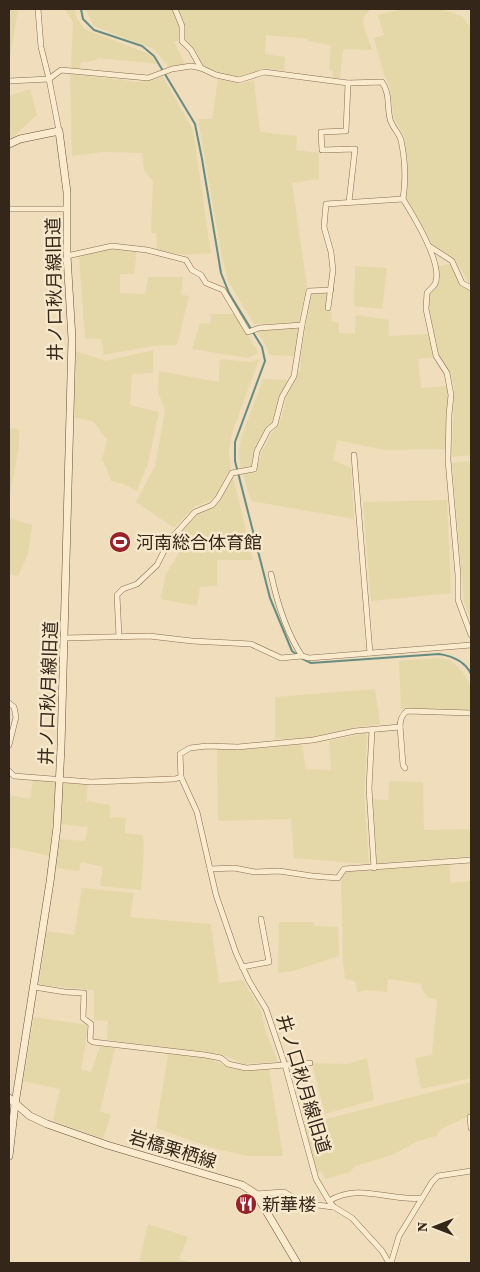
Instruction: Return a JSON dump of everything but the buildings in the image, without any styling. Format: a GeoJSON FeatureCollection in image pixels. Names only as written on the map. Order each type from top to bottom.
{"type":"FeatureCollection","features":[{"type":"Feature","properties":{"kind":"street","name":"井ノ口秋月線旧道"},"geometry":{"type":"LineString","coordinates":[[38,9],[41,47],[59,130],[67,192],[67,256],[72,339],[60,780],[100,782],[178,778],[181,776],[198,812],[216,895],[242,968],[266,1009],[285,1065],[316,1179],[334,1207],[352,1218],[382,1251],[390,1263]]}},
{"type":"Feature","properties":{"kind":"street"},"geometry":{"type":"LineString","coordinates":[[175,9],[182,26],[182,40],[191,50],[201,68]]}},
{"type":"Feature","properties":{"kind":"street"},"geometry":{"type":"LineString","coordinates":[[9,80],[49,78],[61,70],[148,78],[172,69],[191,66],[201,68],[216,76],[239,80],[264,72],[348,83],[382,82],[386,88],[390,120],[400,139],[405,169],[403,199],[430,246],[436,272],[435,283],[427,293],[426,309],[436,356],[447,372],[451,395],[448,460],[458,574],[458,600],[471,635]]}},
{"type":"Feature","properties":{"kind":"street"},"geometry":{"type":"LineString","coordinates":[[348,83],[346,131],[322,132],[322,150],[355,149],[349,202]]}},
{"type":"Feature","properties":{"kind":"street"},"geometry":{"type":"LineString","coordinates":[[9,144],[20,139],[59,130]]}},
{"type":"Feature","properties":{"kind":"street"},"geometry":{"type":"LineString","coordinates":[[328,308],[333,270],[332,252],[324,227],[326,204],[403,199]]}},
{"type":"Feature","properties":{"kind":"street"},"geometry":{"type":"LineString","coordinates":[[9,209],[67,209]]}},
{"type":"Feature","properties":{"kind":"street"},"geometry":{"type":"LineString","coordinates":[[67,256],[112,246],[147,250],[186,260],[192,270],[201,275],[206,283],[222,290],[248,332],[259,328],[302,325]]}},
{"type":"Feature","properties":{"kind":"street"},"geometry":{"type":"LineString","coordinates":[[430,246],[452,260],[462,283],[471,288]]}},
{"type":"Feature","properties":{"kind":"street"},"geometry":{"type":"LineString","coordinates":[[119,638],[118,595],[123,589],[136,584],[156,565],[169,541],[194,512],[212,505],[232,473],[254,470],[257,451],[268,430],[275,424],[282,397],[294,376],[309,291],[331,290]]}},
{"type":"Feature","properties":{"kind":"street"},"geometry":{"type":"LineString","coordinates":[[354,456],[370,653]]}},
{"type":"Feature","properties":{"kind":"street"},"geometry":{"type":"LineString","coordinates":[[271,574],[276,598],[295,645],[302,656]]}},
{"type":"Feature","properties":{"kind":"street"},"geometry":{"type":"LineString","coordinates":[[64,638],[149,636],[192,641],[251,644],[281,658],[302,656],[309,658],[471,645]]}},
{"type":"Feature","properties":{"kind":"street"},"geometry":{"type":"LineString","coordinates":[[9,703],[14,707],[16,717],[9,745]]}},
{"type":"Feature","properties":{"kind":"street"},"geometry":{"type":"LineString","coordinates":[[406,768],[403,765],[400,725],[403,714],[408,711],[471,713]]}},
{"type":"Feature","properties":{"kind":"street"},"geometry":{"type":"LineString","coordinates":[[181,776],[180,754],[190,748],[207,746],[238,747],[313,740],[355,731],[400,727],[400,725]]}},
{"type":"Feature","properties":{"kind":"street"},"geometry":{"type":"LineString","coordinates":[[372,730],[369,788],[374,868]]}},
{"type":"Feature","properties":{"kind":"street"},"geometry":{"type":"LineString","coordinates":[[9,771],[14,776],[60,780],[56,836],[15,1104],[9,1156]]}},
{"type":"Feature","properties":{"kind":"street"},"geometry":{"type":"LineString","coordinates":[[210,869],[234,868],[255,872],[279,872],[338,878],[344,869],[471,860]]}},
{"type":"Feature","properties":{"kind":"street"},"geometry":{"type":"LineString","coordinates":[[242,968],[269,962],[261,919]]}},
{"type":"Feature","properties":{"kind":"street"},"geometry":{"type":"LineString","coordinates":[[34,987],[84,993],[83,1018],[91,1024],[90,1040],[93,1042],[205,1055],[220,1058],[228,1064],[246,1068],[310,1063]]}},
{"type":"Feature","properties":{"kind":"street","name":"岩橋栗栖線"},"geometry":{"type":"LineString","coordinates":[[9,1098],[30,1116],[47,1124],[107,1145],[242,1185],[256,1194]]}},
{"type":"Feature","properties":{"kind":"street"},"geometry":{"type":"LineString","coordinates":[[470,1117],[471,1128]]}},
{"type":"Feature","properties":{"kind":"street"},"geometry":{"type":"LineString","coordinates":[[390,1263],[399,1236],[432,1182],[438,1176],[471,1171]]}},
{"type":"Feature","properties":{"kind":"street"},"geometry":{"type":"LineString","coordinates":[[297,1263],[256,1194],[284,1192],[302,1203],[334,1207]]}},
{"type":"Feature","properties":{"kind":"street"},"geometry":{"type":"LineString","coordinates":[[329,1201],[342,1194],[360,1192],[422,1198]]}},
{"type":"Feature","properties":{"kind":"shaded area"},"geometry":{"type":"Polygon","coordinates":[[[9,9],[18,9],[9,63],[9,9]]]}},
{"type":"Feature","properties":{"kind":"shaded area"},"geometry":{"type":"Polygon","coordinates":[[[65,9],[75,9],[76,16],[84,29],[144,52],[151,56],[157,64],[99,58],[93,61],[81,62],[80,68],[71,68],[73,22],[65,9]]]}},
{"type":"Feature","properties":{"kind":"shaded area"},"geometry":{"type":"Polygon","coordinates":[[[85,9],[172,9],[179,26],[179,40],[174,42],[186,65],[169,67],[154,49],[94,26],[85,9]]]}},
{"type":"Feature","properties":{"kind":"shaded area"},"geometry":{"type":"Polygon","coordinates":[[[178,9],[371,9],[364,16],[363,24],[372,50],[343,49],[340,78],[332,78],[333,71],[329,70],[331,45],[308,41],[308,39],[266,35],[265,54],[285,57],[284,71],[265,68],[240,77],[216,73],[202,66],[196,51],[185,39],[184,21],[178,9]]]}},
{"type":"Feature","properties":{"kind":"shaded area"},"geometry":{"type":"Polygon","coordinates":[[[401,9],[441,9],[462,16],[471,28],[471,284],[455,259],[432,244],[406,198],[408,180],[404,136],[394,118],[389,85],[384,75],[374,38],[384,35],[378,15],[401,9]]]}},
{"type":"Feature","properties":{"kind":"shaded area"},"geometry":{"type":"Polygon","coordinates":[[[70,74],[140,82],[163,77],[193,130],[211,253],[186,255],[157,250],[156,233],[151,233],[153,181],[144,170],[142,153],[102,152],[72,156],[70,74]]]}},
{"type":"Feature","properties":{"kind":"shaded area"},"geometry":{"type":"Polygon","coordinates":[[[218,79],[240,84],[254,80],[260,132],[297,136],[296,150],[319,153],[319,179],[292,183],[307,286],[298,323],[254,324],[228,281],[222,258],[198,119],[212,119],[218,79]]]}},
{"type":"Feature","properties":{"kind":"shaded area"},"geometry":{"type":"Polygon","coordinates":[[[30,89],[37,115],[11,139],[9,131],[9,96],[30,89]]]}},
{"type":"Feature","properties":{"kind":"shaded area"},"geometry":{"type":"Polygon","coordinates":[[[112,248],[137,250],[134,274],[120,274],[120,293],[145,294],[148,277],[183,277],[181,295],[189,296],[177,345],[153,346],[103,355],[101,339],[85,338],[79,256],[112,248]]]}},
{"type":"Feature","properties":{"kind":"shaded area"},"geometry":{"type":"Polygon","coordinates":[[[450,264],[460,285],[471,290],[471,455],[452,457],[454,387],[449,370],[439,355],[429,310],[429,292],[438,284],[438,266],[450,264]]]}},
{"type":"Feature","properties":{"kind":"shaded area"},"geometry":{"type":"Polygon","coordinates":[[[355,266],[387,268],[382,309],[354,306],[355,266]]]}},
{"type":"Feature","properties":{"kind":"shaded area"},"geometry":{"type":"Polygon","coordinates":[[[327,293],[325,310],[332,312],[331,321],[339,323],[339,333],[355,334],[356,315],[389,320],[388,336],[429,334],[434,357],[418,359],[421,388],[447,386],[449,397],[447,449],[385,450],[337,440],[333,460],[351,468],[354,519],[251,501],[243,474],[256,473],[262,451],[282,416],[286,398],[300,369],[311,294],[327,293]]]}},
{"type":"Feature","properties":{"kind":"shaded area"},"geometry":{"type":"Polygon","coordinates":[[[211,314],[235,314],[259,353],[248,358],[192,349],[200,323],[210,324],[211,314]]]}},
{"type":"Feature","properties":{"kind":"shaded area"},"geometry":{"type":"Polygon","coordinates":[[[299,328],[295,356],[269,355],[257,330],[299,328]]]}},
{"type":"Feature","properties":{"kind":"shaded area"},"geometry":{"type":"Polygon","coordinates":[[[153,350],[153,373],[132,374],[130,405],[159,412],[148,463],[137,491],[124,484],[111,481],[102,460],[107,440],[94,422],[74,417],[76,351],[106,361],[153,350]]]}},
{"type":"Feature","properties":{"kind":"shaded area"},"geometry":{"type":"Polygon","coordinates":[[[220,359],[250,362],[259,359],[232,433],[229,452],[231,470],[226,475],[216,496],[207,502],[195,506],[174,528],[136,502],[155,466],[165,410],[158,392],[159,371],[219,382],[220,359]]]}},
{"type":"Feature","properties":{"kind":"shaded area"},"geometry":{"type":"Polygon","coordinates":[[[263,379],[288,380],[281,395],[274,421],[263,432],[255,449],[251,467],[248,469],[241,468],[238,453],[242,435],[263,379]]]}},
{"type":"Feature","properties":{"kind":"shaded area"},"geometry":{"type":"Polygon","coordinates":[[[9,428],[19,429],[19,445],[9,500],[9,428]]]}},
{"type":"Feature","properties":{"kind":"shaded area"},"geometry":{"type":"Polygon","coordinates":[[[471,461],[470,617],[464,602],[452,463],[471,461]]]}},
{"type":"Feature","properties":{"kind":"shaded area"},"geometry":{"type":"Polygon","coordinates":[[[233,477],[253,560],[217,560],[217,586],[200,587],[197,606],[161,599],[165,576],[182,548],[171,541],[196,513],[220,501],[233,477]]]}},
{"type":"Feature","properties":{"kind":"shaded area"},"geometry":{"type":"Polygon","coordinates":[[[447,500],[451,593],[371,601],[363,502],[447,500]]]}},
{"type":"Feature","properties":{"kind":"shaded area"},"geometry":{"type":"Polygon","coordinates":[[[9,518],[32,525],[28,554],[18,576],[9,574],[9,518]]]}},
{"type":"Feature","properties":{"kind":"shaded area"},"geometry":{"type":"Polygon","coordinates":[[[437,658],[450,660],[462,671],[470,685],[471,710],[401,709],[399,661],[437,658]]]}},
{"type":"Feature","properties":{"kind":"shaded area"},"geometry":{"type":"Polygon","coordinates":[[[375,689],[380,724],[352,728],[311,738],[275,739],[275,697],[375,689]]]}},
{"type":"Feature","properties":{"kind":"shaded area"},"geometry":{"type":"Polygon","coordinates":[[[367,733],[364,794],[369,864],[294,858],[291,819],[218,821],[217,749],[237,750],[302,744],[306,769],[331,770],[329,741],[367,733]]]}},
{"type":"Feature","properties":{"kind":"shaded area"},"geometry":{"type":"Polygon","coordinates":[[[33,780],[56,781],[50,856],[9,847],[9,795],[30,799],[33,780]]]}},
{"type":"Feature","properties":{"kind":"shaded area"},"geometry":{"type":"Polygon","coordinates":[[[389,781],[423,782],[424,830],[471,829],[471,856],[377,864],[373,799],[388,800],[389,781]]]}},
{"type":"Feature","properties":{"kind":"shaded area"},"geometry":{"type":"Polygon","coordinates":[[[63,782],[88,783],[86,801],[110,805],[110,817],[126,818],[125,833],[143,835],[144,849],[141,890],[100,886],[103,867],[81,862],[79,871],[56,868],[60,839],[85,841],[88,827],[61,824],[63,782]]]}},
{"type":"Feature","properties":{"kind":"shaded area"},"geometry":{"type":"Polygon","coordinates":[[[449,864],[451,883],[471,881],[471,1078],[421,1089],[415,1058],[432,1055],[437,1000],[429,998],[422,990],[422,984],[388,979],[387,992],[367,990],[357,992],[355,981],[345,979],[341,878],[346,871],[449,864]]]}},
{"type":"Feature","properties":{"kind":"shaded area"},"geometry":{"type":"Polygon","coordinates":[[[82,888],[134,893],[130,917],[211,924],[219,983],[243,980],[261,1011],[265,1030],[278,1062],[244,1064],[221,1054],[107,1040],[108,1021],[94,1020],[94,990],[39,985],[46,931],[74,935],[82,888]]]}},
{"type":"Feature","properties":{"kind":"shaded area"},"geometry":{"type":"Polygon","coordinates":[[[279,922],[313,922],[315,926],[338,927],[339,956],[293,971],[278,973],[279,922]]]}},
{"type":"Feature","properties":{"kind":"shaded area"},"geometry":{"type":"Polygon","coordinates":[[[34,1017],[87,1025],[81,1069],[91,1072],[100,1046],[115,1048],[100,1111],[111,1115],[103,1139],[53,1121],[60,1089],[23,1081],[34,1017]]]}},
{"type":"Feature","properties":{"kind":"shaded area"},"geometry":{"type":"Polygon","coordinates":[[[168,1054],[206,1057],[233,1069],[269,1069],[283,1156],[247,1156],[213,1148],[156,1128],[168,1054]]]}},
{"type":"Feature","properties":{"kind":"shaded area"},"geometry":{"type":"Polygon","coordinates":[[[367,1058],[374,1100],[325,1114],[312,1063],[348,1064],[367,1058]]]}},
{"type":"Feature","properties":{"kind":"shaded area"},"geometry":{"type":"Polygon","coordinates":[[[471,1082],[471,1115],[441,1129],[436,1136],[418,1141],[392,1155],[355,1166],[350,1172],[325,1179],[322,1171],[316,1173],[302,1125],[471,1082]]]}},
{"type":"Feature","properties":{"kind":"shaded area"},"geometry":{"type":"Polygon","coordinates":[[[148,1224],[188,1237],[179,1259],[193,1263],[139,1263],[148,1224]]]}},
{"type":"Feature","properties":{"kind":"waterway"},"geometry":{"type":"LineString","coordinates":[[81,9],[83,19],[94,30],[142,46],[154,56],[195,124],[221,273],[229,293],[262,347],[265,361],[235,442],[235,461],[270,598],[292,651],[296,654]]}},
{"type":"Feature","properties":{"kind":"waterway"},"geometry":{"type":"LineString","coordinates":[[299,657],[311,663],[439,654],[458,660],[471,674]]}},
{"type":"Feature","properties":{"kind":"place","name":"河南総合体育館"},"geometry":{"type":"Point","coordinates":[120,542]}},
{"type":"Feature","properties":{"kind":"place","name":"新華楼"},"geometry":{"type":"Point","coordinates":[246,1204]}}]}
